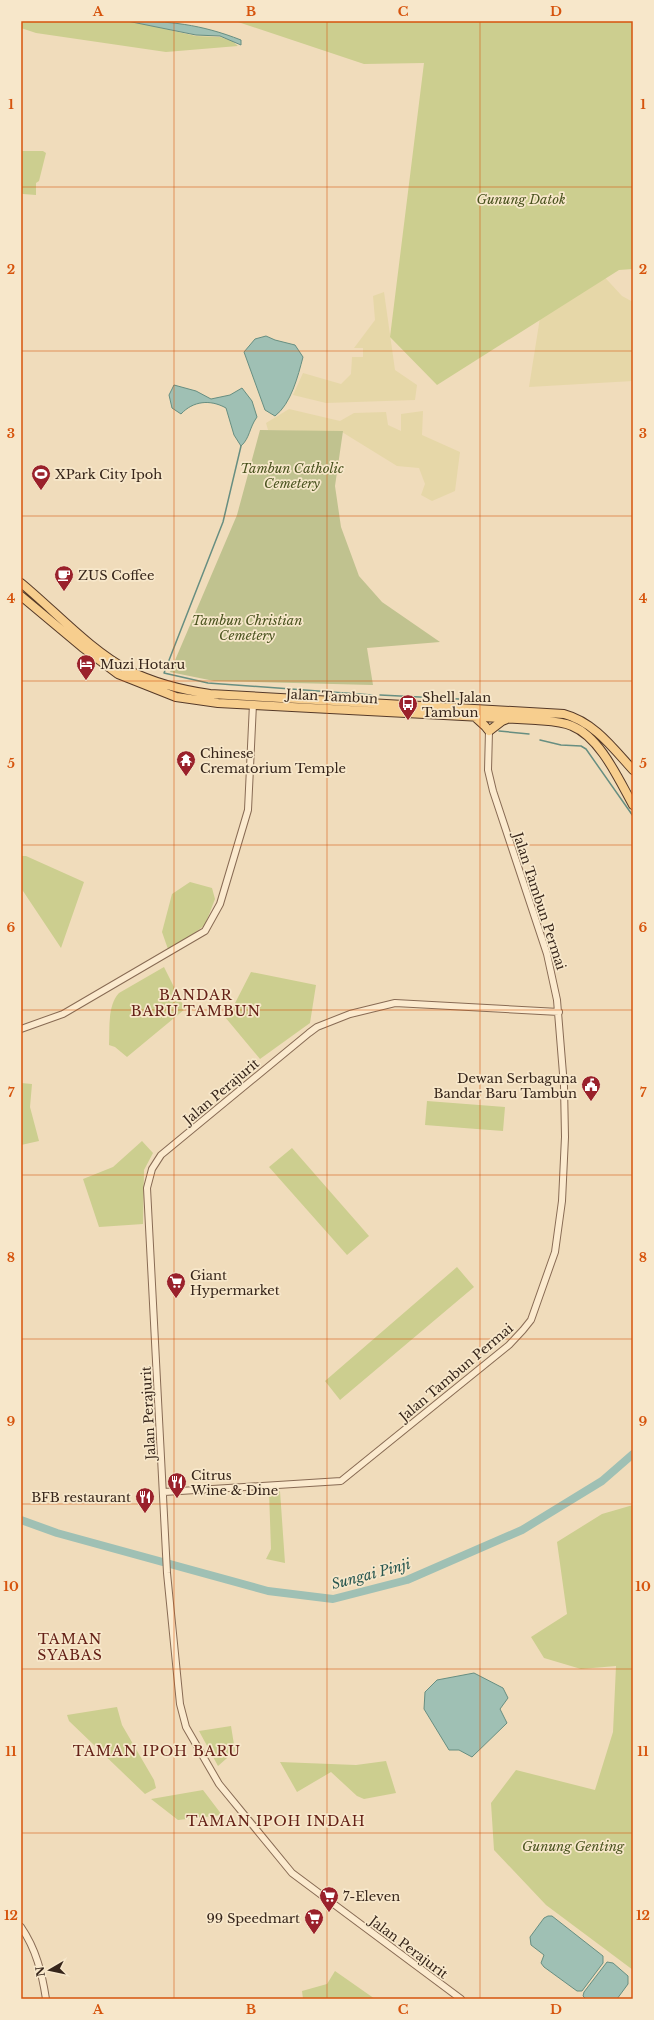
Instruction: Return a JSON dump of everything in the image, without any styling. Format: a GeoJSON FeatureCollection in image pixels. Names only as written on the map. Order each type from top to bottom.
{"type":"FeatureCollection","features":[{"type":"Feature","properties":{"kind":"main road","name":"Jalan Tambun"},"geometry":{"type":"LineString","coordinates":[[21,583],[110,659],[151,680],[187,691],[210,694],[538,711],[564,714],[582,721],[595,730],[633,770]]}},
{"type":"Feature","properties":{"kind":"main road","name":"Jalan Tambun"},"geometry":{"type":"LineString","coordinates":[[21,596],[82,647],[118,674],[184,698],[218,703],[508,718],[561,722],[573,726],[592,740],[604,756],[633,805]]}},
{"type":"Feature","properties":{"kind":"main road"},"geometry":{"type":"LineString","coordinates":[[474,716],[489,731],[508,718]]}},
{"type":"Feature","properties":{"kind":"main road"},"geometry":{"type":"LineString","coordinates":[[626,793],[633,799]]}},
{"type":"Feature","properties":{"kind":"street"},"geometry":{"type":"LineString","coordinates":[[21,1029],[63,1014],[205,931],[220,904],[248,810],[253,704]]}},
{"type":"Feature","properties":{"kind":"street","name":"Jalan Tambun Permai"},"geometry":{"type":"LineString","coordinates":[[164,1492],[341,1481],[469,1378],[523,1330],[537,1305],[555,1252],[562,1201],[564,1086],[559,1012],[547,954],[493,791],[488,770],[489,731]]}},
{"type":"Feature","properties":{"kind":"street","name":"Jalan Perajurit"},"geometry":{"type":"LineString","coordinates":[[461,1999],[292,1873],[219,1784],[195,1744],[182,1715],[167,1573],[164,1492],[147,1188],[152,1169],[161,1155],[317,1027],[350,1014],[395,1003],[559,1012]]}},
{"type":"Feature","properties":{"kind":"street"},"geometry":{"type":"LineString","coordinates":[[21,1927],[37,1959],[42,1974],[46,1999]]}},
{"type":"Feature","properties":{"kind":"shaded area"},"geometry":{"type":"Polygon","coordinates":[[[599,271],[622,296],[633,302],[633,381],[529,387],[542,305],[599,271]]]}},
{"type":"Feature","properties":{"kind":"shaded area"},"geometry":{"type":"Polygon","coordinates":[[[384,292],[395,370],[417,385],[415,400],[326,403],[293,395],[303,373],[341,384],[351,374],[352,357],[363,357],[363,348],[354,348],[375,320],[373,296],[384,292]]]}},
{"type":"Feature","properties":{"kind":"shaded area"},"geometry":{"type":"Polygon","coordinates":[[[289,409],[340,421],[354,413],[386,412],[388,425],[401,431],[401,414],[423,411],[422,435],[460,452],[455,491],[432,501],[421,495],[425,484],[419,468],[397,466],[342,432],[268,430],[266,423],[289,409]]]}},
{"type":"Feature","properties":{"kind":"green space"},"geometry":{"type":"Polygon","coordinates":[[[21,21],[130,21],[196,36],[220,37],[232,41],[238,46],[166,52],[36,33],[21,28],[21,21]]]}},
{"type":"Feature","properties":{"kind":"green space","name":"Gunung Datok"},"geometry":{"type":"Polygon","coordinates":[[[235,21],[633,21],[633,269],[619,270],[437,385],[390,337],[424,63],[364,64],[235,21]]]}},
{"type":"Feature","properties":{"kind":"green space"},"geometry":{"type":"Polygon","coordinates":[[[21,151],[43,151],[46,153],[39,181],[36,183],[36,195],[21,193],[21,151]]]}},
{"type":"Feature","properties":{"kind":"green space"},"geometry":{"type":"Polygon","coordinates":[[[260,430],[343,431],[335,486],[341,527],[359,576],[382,602],[440,642],[367,648],[373,685],[214,681],[170,672],[237,515],[260,430]]]}},
{"type":"Feature","properties":{"kind":"green space"},"geometry":{"type":"Polygon","coordinates":[[[21,856],[26,856],[84,882],[61,948],[21,888],[21,856]]]}},
{"type":"Feature","properties":{"kind":"green space"},"geometry":{"type":"Polygon","coordinates":[[[190,882],[212,888],[215,899],[205,925],[169,952],[162,932],[172,894],[190,882]]]}},
{"type":"Feature","properties":{"kind":"green space"},"geometry":{"type":"Polygon","coordinates":[[[164,967],[185,1009],[127,1057],[115,1047],[109,1045],[110,1018],[115,998],[119,993],[164,967]]]}},
{"type":"Feature","properties":{"kind":"green space"},"geometry":{"type":"Polygon","coordinates":[[[251,972],[316,985],[310,1023],[260,1059],[225,1017],[232,1009],[251,972]]]}},
{"type":"Feature","properties":{"kind":"green space"},"geometry":{"type":"Polygon","coordinates":[[[21,1083],[32,1084],[30,1107],[39,1141],[21,1145],[21,1083]]]}},
{"type":"Feature","properties":{"kind":"green space"},"geometry":{"type":"Polygon","coordinates":[[[427,1101],[505,1107],[503,1131],[425,1125],[427,1101]]]}},
{"type":"Feature","properties":{"kind":"green space"},"geometry":{"type":"Polygon","coordinates":[[[142,1141],[153,1153],[144,1170],[143,1224],[99,1227],[83,1179],[113,1167],[142,1141]]]}},
{"type":"Feature","properties":{"kind":"green space"},"geometry":{"type":"Polygon","coordinates":[[[292,1148],[369,1236],[347,1255],[269,1167],[292,1148]]]}},
{"type":"Feature","properties":{"kind":"green space"},"geometry":{"type":"Polygon","coordinates":[[[457,1267],[474,1287],[340,1400],[325,1381],[457,1267]]]}},
{"type":"Feature","properties":{"kind":"green space"},"geometry":{"type":"Polygon","coordinates":[[[280,1491],[285,1563],[266,1559],[271,1549],[269,1492],[280,1491]]]}},
{"type":"Feature","properties":{"kind":"green space","name":"Gunung Genting"},"geometry":{"type":"Polygon","coordinates":[[[633,1505],[633,1970],[546,1905],[494,1850],[491,1803],[516,1770],[595,1790],[613,1732],[616,1666],[581,1669],[544,1658],[531,1637],[567,1614],[557,1542],[602,1514],[633,1505]]]}},
{"type":"Feature","properties":{"kind":"green space"},"geometry":{"type":"Polygon","coordinates":[[[117,1707],[122,1725],[154,1780],[156,1788],[145,1794],[69,1721],[67,1715],[117,1707]]]}},
{"type":"Feature","properties":{"kind":"green space"},"geometry":{"type":"Polygon","coordinates":[[[231,1726],[235,1751],[218,1766],[199,1731],[231,1726]]]}},
{"type":"Feature","properties":{"kind":"green space"},"geometry":{"type":"Polygon","coordinates":[[[386,1761],[396,1793],[364,1799],[357,1796],[331,1772],[297,1792],[280,1762],[356,1765],[386,1761]]]}},
{"type":"Feature","properties":{"kind":"green space"},"geometry":{"type":"Polygon","coordinates":[[[203,1790],[222,1815],[178,1820],[151,1799],[203,1790]]]}},
{"type":"Feature","properties":{"kind":"green space"},"geometry":{"type":"Polygon","coordinates":[[[335,1971],[375,1999],[303,1999],[302,1991],[327,1984],[335,1971]]]}},
{"type":"Feature","properties":{"kind":"water"},"geometry":{"type":"Polygon","coordinates":[[[127,21],[185,24],[212,30],[241,40],[241,45],[220,36],[196,35],[127,21]]]}},
{"type":"Feature","properties":{"kind":"water"},"geometry":{"type":"Polygon","coordinates":[[[266,336],[295,345],[303,357],[290,397],[281,411],[275,416],[265,410],[244,352],[255,339],[266,336]]]}},
{"type":"Feature","properties":{"kind":"water"},"geometry":{"type":"Polygon","coordinates":[[[174,385],[196,391],[211,399],[230,395],[242,388],[252,401],[257,417],[244,443],[241,446],[234,435],[226,408],[220,405],[214,403],[196,404],[181,414],[172,408],[169,395],[174,385]]]}},
{"type":"Feature","properties":{"kind":"water"},"geometry":{"type":"Polygon","coordinates":[[[474,1673],[503,1688],[508,1698],[500,1709],[507,1723],[472,1757],[459,1750],[449,1750],[424,1709],[425,1692],[437,1680],[474,1673]]]}},
{"type":"Feature","properties":{"kind":"water"},"geometry":{"type":"Polygon","coordinates":[[[552,1916],[603,1956],[603,1963],[582,1991],[577,1991],[544,1967],[541,1963],[544,1955],[531,1945],[530,1937],[544,1918],[552,1916]]]}},
{"type":"Feature","properties":{"kind":"water"},"geometry":{"type":"Polygon","coordinates":[[[607,1962],[613,1963],[628,1976],[628,1984],[617,1999],[586,1999],[583,1996],[584,1992],[607,1962]]]}},
{"type":"Feature","properties":{"kind":"waterway"},"geometry":{"type":"LineString","coordinates":[[241,446],[223,522],[164,673],[208,683],[372,695]]}},
{"type":"Feature","properties":{"kind":"waterway"},"geometry":{"type":"LineString","coordinates":[[380,695],[459,699]]}},
{"type":"Feature","properties":{"kind":"waterway"},"geometry":{"type":"LineString","coordinates":[[466,700],[473,704]]}},
{"type":"Feature","properties":{"kind":"waterway"},"geometry":{"type":"LineString","coordinates":[[499,731],[529,734]]}},
{"type":"Feature","properties":{"kind":"waterway"},"geometry":{"type":"LineString","coordinates":[[540,740],[561,745],[581,746],[586,749],[633,816]]}},
{"type":"Feature","properties":{"kind":"waterway","name":"Sungai Pinji"},"geometry":{"type":"LineString","coordinates":[[21,1520],[57,1533],[268,1591],[333,1599],[407,1580],[522,1530],[602,1481],[633,1454]]}},
{"type":"Feature","properties":{"kind":"place","name":"XPark City Ipoh"},"geometry":{"type":"Point","coordinates":[41,491]}},
{"type":"Feature","properties":{"kind":"place","name":"ZUS Coffee"},"geometry":{"type":"Point","coordinates":[64,592]}},
{"type":"Feature","properties":{"kind":"place","name":"Muzi Hotaru"},"geometry":{"type":"Point","coordinates":[86,681]}},
{"type":"Feature","properties":{"kind":"place","name":"Shell Jalan Tambun"},"geometry":{"type":"Point","coordinates":[408,721]}},
{"type":"Feature","properties":{"kind":"place","name":"Chinese Crematorium Temple"},"geometry":{"type":"Point","coordinates":[186,777]}},
{"type":"Feature","properties":{"kind":"place","name":"Dewan Serbaguna Bandar Baru Tambun"},"geometry":{"type":"Point","coordinates":[591,1102]}},
{"type":"Feature","properties":{"kind":"place","name":"Giant Hypermarket"},"geometry":{"type":"Point","coordinates":[176,1299]}},
{"type":"Feature","properties":{"kind":"place","name":"Citrus Wine & Dine"},"geometry":{"type":"Point","coordinates":[177,1499]}},
{"type":"Feature","properties":{"kind":"place","name":"BFB restaurant"},"geometry":{"type":"Point","coordinates":[145,1514]}},
{"type":"Feature","properties":{"kind":"place","name":"7-Eleven"},"geometry":{"type":"Point","coordinates":[329,1913]}},
{"type":"Feature","properties":{"kind":"place","name":"99 Speedmart"},"geometry":{"type":"Point","coordinates":[314,1935]}},
{"type":"Feature","properties":{"kind":"district","name":"BANDAR BARU TAMBUN"},"geometry":{"type":"Point","coordinates":[196,1004]}},
{"type":"Feature","properties":{"kind":"district","name":"TAMAN SYABAS"},"geometry":{"type":"Point","coordinates":[70,1648]}},
{"type":"Feature","properties":{"kind":"district","name":"TAMAN IPOH BARU"},"geometry":{"type":"Point","coordinates":[157,1751]}},
{"type":"Feature","properties":{"kind":"district","name":"TAMAN IPOH INDAH"},"geometry":{"type":"Point","coordinates":[276,1821]}},
{"type":"Feature","properties":{"kind":"park label","name":"Tambun Catholic Cemetery"},"geometry":{"type":"Point","coordinates":[292,476]}},
{"type":"Feature","properties":{"kind":"park label","name":"Tambun Christian Cemetery"},"geometry":{"type":"Point","coordinates":[247,628]}}]}
